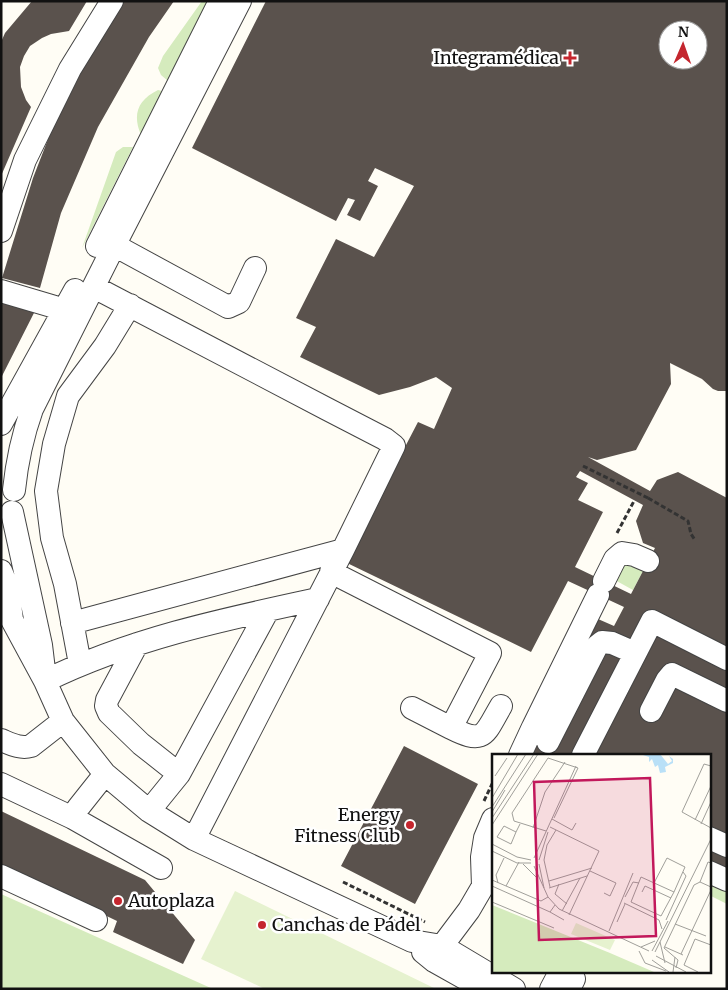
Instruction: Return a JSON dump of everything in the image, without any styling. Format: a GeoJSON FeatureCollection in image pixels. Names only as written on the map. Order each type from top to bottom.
{"type":"FeatureCollection","features":[{"type":"Feature","properties":{"kind":"lane"},"geometry":{"type":"LineString","coordinates":[[1,231],[25,160],[70,69],[112,1]]}},
{"type":"Feature","properties":{"kind":"lane"},"geometry":{"type":"LineString","coordinates":[[151,156],[220,1]]}},
{"type":"Feature","properties":{"kind":"lane"},"geometry":{"type":"LineString","coordinates":[[1,424],[65,310],[108,241],[151,156],[240,1]]}},
{"type":"Feature","properties":{"kind":"lane"},"geometry":{"type":"LineString","coordinates":[[108,241],[228,307],[239,302],[255,268]]}},
{"type":"Feature","properties":{"kind":"lane"},"geometry":{"type":"LineString","coordinates":[[45,681],[41,646],[7,501],[22,436],[32,409],[94,287],[108,241]]}},
{"type":"Feature","properties":{"kind":"lane"},"geometry":{"type":"LineString","coordinates":[[94,287],[212,347],[393,444],[394,448],[194,839]]}},
{"type":"Feature","properties":{"kind":"lane"},"geometry":{"type":"LineString","coordinates":[[1,291],[65,310]]}},
{"type":"Feature","properties":{"kind":"lane"},"geometry":{"type":"LineString","coordinates":[[80,664],[65,584],[52,538],[46,491],[54,444],[68,396],[105,346],[130,305]]}},
{"type":"Feature","properties":{"kind":"lane"},"geometry":{"type":"LineString","coordinates":[[72,622],[343,550]]}},
{"type":"Feature","properties":{"kind":"lane"},"geometry":{"type":"LineString","coordinates":[[520,754],[615,559],[622,553],[634,555],[648,561]]}},
{"type":"Feature","properties":{"kind":"lane"},"geometry":{"type":"LineString","coordinates":[[1,571],[8,588],[6,611],[45,681],[64,721],[105,774],[149,811],[194,839],[514,989]]}},
{"type":"Feature","properties":{"kind":"lane"},"geometry":{"type":"LineString","coordinates":[[332,572],[490,653],[451,728]]}},
{"type":"Feature","properties":{"kind":"lane"},"geometry":{"type":"LineString","coordinates":[[45,681],[80,664],[137,644],[318,599]]}},
{"type":"Feature","properties":{"kind":"lane"},"geometry":{"type":"LineString","coordinates":[[149,811],[179,774],[268,610]]}},
{"type":"Feature","properties":{"kind":"lane"},"geometry":{"type":"LineString","coordinates":[[584,754],[652,621],[727,658]]}},
{"type":"Feature","properties":{"kind":"lane"},"geometry":{"type":"LineString","coordinates":[[548,742],[597,646],[602,642],[612,643],[635,653]]}},
{"type":"Feature","properties":{"kind":"lane"},"geometry":{"type":"LineString","coordinates":[[137,644],[107,700],[106,706],[109,712],[141,744],[179,774]]}},
{"type":"Feature","properties":{"kind":"lane"},"geometry":{"type":"LineString","coordinates":[[651,711],[666,680],[672,674],[727,701]]}},
{"type":"Feature","properties":{"kind":"lane"},"geometry":{"type":"LineString","coordinates":[[412,708],[468,736],[480,735],[488,729],[501,706]]}},
{"type":"Feature","properties":{"kind":"lane"},"geometry":{"type":"LineString","coordinates":[[2,743],[20,747],[30,746],[64,721]]}},
{"type":"Feature","properties":{"kind":"lane"},"geometry":{"type":"LineString","coordinates":[[73,818],[78,808],[105,774]]}},
{"type":"Feature","properties":{"kind":"lane"},"geometry":{"type":"LineString","coordinates":[[1,784],[73,818],[161,868]]}},
{"type":"Feature","properties":{"kind":"lane"},"geometry":{"type":"LineString","coordinates":[[487,813],[482,857],[490,890]]}},
{"type":"Feature","properties":{"kind":"lane"},"geometry":{"type":"LineString","coordinates":[[710,838],[727,846]]}},
{"type":"Feature","properties":{"kind":"lane"},"geometry":{"type":"LineString","coordinates":[[438,954],[470,910],[490,890],[492,872]]}},
{"type":"Feature","properties":{"kind":"lane"},"geometry":{"type":"LineString","coordinates":[[710,872],[727,880]]}},
{"type":"Feature","properties":{"kind":"lane"},"geometry":{"type":"LineString","coordinates":[[1,876],[96,920]]}},
{"type":"Feature","properties":{"kind":"lane"},"geometry":{"type":"LineString","coordinates":[[438,954],[484,989]]}},
{"type":"Feature","properties":{"kind":"lane"},"geometry":{"type":"LineString","coordinates":[[551,989],[568,980]]}},
{"type":"Feature","properties":{"kind":"path"},"geometry":{"type":"LineString","coordinates":[[583,466],[648,498],[688,521],[691,534],[695,540]]}},
{"type":"Feature","properties":{"kind":"path"},"geometry":{"type":"LineString","coordinates":[[487,813],[492,787]]}},
{"type":"Feature","properties":{"kind":"path"},"geometry":{"type":"LineString","coordinates":[[343,882],[432,925]]}},
{"type":"Feature","properties":{"kind":"green space"},"geometry":{"type":"Polygon","coordinates":[[[202,1],[208,1],[168,81],[161,75],[158,68],[163,56],[202,1]]]}},
{"type":"Feature","properties":{"kind":"green space"},"geometry":{"type":"Polygon","coordinates":[[[158,90],[162,91],[141,135],[137,121],[139,108],[146,98],[158,90]]]}},
{"type":"Feature","properties":{"kind":"green space"},"geometry":{"type":"Polygon","coordinates":[[[123,147],[133,147],[82,248],[116,152],[123,147]]]}},
{"type":"Feature","properties":{"kind":"green space"},"geometry":{"type":"Polygon","coordinates":[[[622,563],[645,567],[633,590],[613,579],[622,563]]]}},
{"type":"Feature","properties":{"kind":"green space"},"geometry":{"type":"Polygon","coordinates":[[[714,877],[727,884],[727,904],[710,896],[710,884],[714,877]]]}},
{"type":"Feature","properties":{"kind":"green space","name":"Canchas de Pádel"},"geometry":{"type":"Polygon","coordinates":[[[235,891],[436,989],[265,989],[201,959],[235,891]]]}},
{"type":"Feature","properties":{"kind":"green space"},"geometry":{"type":"Polygon","coordinates":[[[1,894],[213,989],[1,989],[1,894]]]}},
{"type":"Feature","properties":{"kind":"building"},"geometry":{"type":"Polygon","coordinates":[[[32,1],[87,1],[69,31],[51,34],[42,38],[30,46],[24,56],[20,67],[21,87],[31,107],[1,176],[1,42],[5,33],[32,1]]]}},
{"type":"Feature","properties":{"kind":"building"},"geometry":{"type":"Polygon","coordinates":[[[123,1],[174,1],[149,37],[98,127],[61,213],[40,288],[2,278],[33,178],[52,129],[90,53],[123,1]]]}},
{"type":"Feature","properties":{"kind":"building"},"geometry":{"type":"Polygon","coordinates":[[[266,1],[727,1],[727,391],[713,389],[702,379],[670,363],[671,384],[636,450],[597,460],[588,457],[650,491],[657,480],[678,472],[727,498],[727,873],[710,864],[710,754],[530,754],[598,619],[614,626],[624,607],[568,581],[531,652],[345,562],[418,422],[434,429],[452,388],[436,377],[410,387],[379,395],[300,357],[316,327],[296,318],[336,239],[374,257],[414,186],[375,168],[368,181],[378,186],[360,221],[347,215],[355,200],[348,198],[336,221],[192,148],[266,1]],[[580,471],[576,477],[588,483],[578,500],[603,512],[575,567],[631,594],[655,548],[643,543],[636,521],[643,505],[580,471]]]}},
{"type":"Feature","properties":{"kind":"building"},"geometry":{"type":"Polygon","coordinates":[[[1,298],[37,307],[1,378],[1,298]]]}},
{"type":"Feature","properties":{"kind":"building","name":"Energy Fitness Club"},"geometry":{"type":"Polygon","coordinates":[[[404,746],[478,784],[415,904],[341,866],[404,746]]]}},
{"type":"Feature","properties":{"kind":"building","name":"Autoplaza"},"geometry":{"type":"Polygon","coordinates":[[[1,811],[145,880],[195,940],[183,964],[113,932],[117,921],[1,865],[1,811]]]}},
{"type":"Feature","properties":{"kind":"place","name":"Integramédica"},"geometry":{"type":"Point","coordinates":[570,58]}},
{"type":"Feature","properties":{"kind":"place","name":"Energy Fitness Club"},"geometry":{"type":"Point","coordinates":[410,825]}},
{"type":"Feature","properties":{"kind":"place","name":"Autoplaza"},"geometry":{"type":"Point","coordinates":[118,901]}},
{"type":"Feature","properties":{"kind":"place","name":"Canchas de Pádel"},"geometry":{"type":"Point","coordinates":[262,925]}}]}
